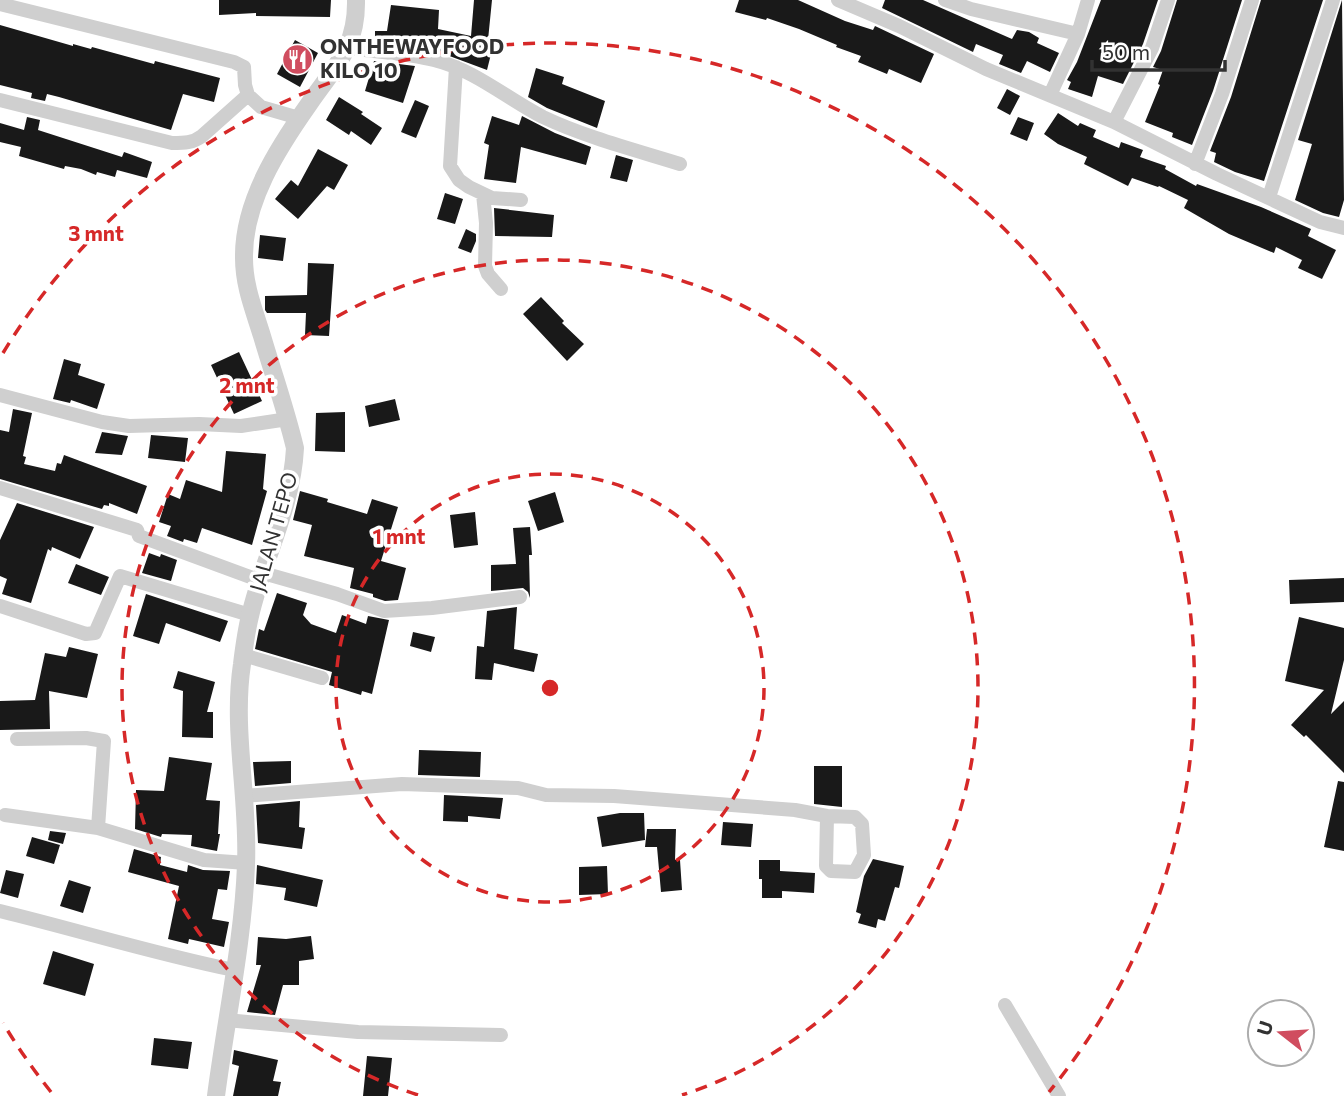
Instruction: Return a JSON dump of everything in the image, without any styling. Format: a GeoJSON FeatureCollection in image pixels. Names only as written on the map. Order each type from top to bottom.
{"type":"FeatureCollection","features":[{"type":"Feature","properties":{"kind":"street","name":"JALAN TEPO"},"geometry":{"type":"LineString","coordinates":[[216,1096],[247,863],[239,714],[243,655],[250,615],[280,525],[294,471],[295,448],[247,289],[244,257],[248,222],[262,182],[299,118],[349,48],[354,32],[356,0]]}},
{"type":"Feature","properties":{"kind":"street"},"geometry":{"type":"LineString","coordinates":[[838,0],[863,4],[986,69],[1114,122],[1195,164],[1320,222],[1344,228]]}},
{"type":"Feature","properties":{"kind":"street"},"geometry":{"type":"LineString","coordinates":[[945,0],[971,9],[1078,34]]}},
{"type":"Feature","properties":{"kind":"street"},"geometry":{"type":"LineString","coordinates":[[1050,95],[1078,34],[1088,0]]}},
{"type":"Feature","properties":{"kind":"street"},"geometry":{"type":"LineString","coordinates":[[1114,122],[1152,48],[1168,0]]}},
{"type":"Feature","properties":{"kind":"street"},"geometry":{"type":"LineString","coordinates":[[1195,164],[1222,94],[1252,0]]}},
{"type":"Feature","properties":{"kind":"street"},"geometry":{"type":"LineString","coordinates":[[1269,197],[1333,0]]}},
{"type":"Feature","properties":{"kind":"street"},"geometry":{"type":"LineString","coordinates":[[0,4],[234,62],[244,67],[248,95],[261,107],[299,118]]}},
{"type":"Feature","properties":{"kind":"street"},"geometry":{"type":"LineString","coordinates":[[349,48],[433,60],[456,67],[543,117],[680,164]]}},
{"type":"Feature","properties":{"kind":"street"},"geometry":{"type":"LineString","coordinates":[[456,67],[450,166],[459,180],[483,194],[502,200],[521,200]]}},
{"type":"Feature","properties":{"kind":"street"},"geometry":{"type":"LineString","coordinates":[[0,100],[172,143],[184,143],[195,142],[248,95]]}},
{"type":"Feature","properties":{"kind":"street"},"geometry":{"type":"LineString","coordinates":[[483,194],[485,266],[500,289]]}},
{"type":"Feature","properties":{"kind":"street"},"geometry":{"type":"LineString","coordinates":[[0,395],[102,422],[129,426],[241,426],[288,418]]}},
{"type":"Feature","properties":{"kind":"street"},"geometry":{"type":"LineString","coordinates":[[0,488],[137,530],[139,536],[262,577],[337,594],[384,611],[520,597]]}},
{"type":"Feature","properties":{"kind":"street"},"geometry":{"type":"LineString","coordinates":[[0,607],[86,634],[95,633],[120,576],[250,615]]}},
{"type":"Feature","properties":{"kind":"street"},"geometry":{"type":"LineString","coordinates":[[243,655],[322,678]]}},
{"type":"Feature","properties":{"kind":"street"},"geometry":{"type":"LineString","coordinates":[[17,738],[86,738],[104,741],[98,828]]}},
{"type":"Feature","properties":{"kind":"street"},"geometry":{"type":"LineString","coordinates":[[244,796],[402,784],[517,788],[546,795],[614,796],[676,803],[795,810],[827,816]]}},
{"type":"Feature","properties":{"kind":"street"},"geometry":{"type":"LineString","coordinates":[[5,815],[98,828],[194,858],[247,863]]}},
{"type":"Feature","properties":{"kind":"street"},"geometry":{"type":"LineString","coordinates":[[0,911],[185,960],[234,970]]}},
{"type":"Feature","properties":{"kind":"street"},"geometry":{"type":"LineString","coordinates":[[1005,1005],[1059,1096]]}},
{"type":"Feature","properties":{"kind":"street"},"geometry":{"type":"LineString","coordinates":[[226,1020],[358,1032],[501,1035]]}},
{"type":"Feature","properties":{"kind":"building"},"geometry":{"type":"Polygon","coordinates":[[[219,0],[331,0],[330,17],[256,16],[256,13],[219,15],[219,0]]]}},
{"type":"Feature","properties":{"kind":"building"},"geometry":{"type":"Polygon","coordinates":[[[474,0],[492,0],[488,40],[494,42],[487,70],[436,51],[375,41],[375,31],[387,31],[391,5],[439,10],[438,29],[471,36],[474,0]]]}},
{"type":"Feature","properties":{"kind":"building"},"geometry":{"type":"Polygon","coordinates":[[[739,0],[798,0],[845,21],[873,30],[875,26],[934,54],[921,83],[889,69],[887,74],[858,62],[861,56],[799,29],[767,18],[766,20],[735,12],[739,0]]]}},
{"type":"Feature","properties":{"kind":"building"},"geometry":{"type":"Polygon","coordinates":[[[885,0],[923,0],[1012,39],[1017,30],[1029,32],[1039,38],[1037,43],[1059,53],[1050,72],[1027,61],[1021,73],[999,64],[1003,55],[976,44],[973,52],[882,8],[885,0]]]}},
{"type":"Feature","properties":{"kind":"building"},"geometry":{"type":"Polygon","coordinates":[[[1101,0],[1158,0],[1143,44],[1123,84],[1098,76],[1092,97],[1068,89],[1071,82],[1067,80],[1077,62],[1101,0]]]}},
{"type":"Feature","properties":{"kind":"building"},"geometry":{"type":"Polygon","coordinates":[[[1177,0],[1242,0],[1213,91],[1192,145],[1172,137],[1173,133],[1145,122],[1163,70],[1153,67],[1161,51],[1177,0]]]}},
{"type":"Feature","properties":{"kind":"building"},"geometry":{"type":"Polygon","coordinates":[[[1261,0],[1323,0],[1264,181],[1214,162],[1216,153],[1210,151],[1231,97],[1261,0]]]}},
{"type":"Feature","properties":{"kind":"building"},"geometry":{"type":"Polygon","coordinates":[[[1342,0],[1344,200],[1339,217],[1295,200],[1312,144],[1298,140],[1342,0]]]}},
{"type":"Feature","properties":{"kind":"building"},"geometry":{"type":"Polygon","coordinates":[[[0,25],[73,46],[92,47],[220,78],[214,102],[183,94],[171,130],[47,94],[45,101],[31,98],[32,93],[0,85],[0,25]]]}},
{"type":"Feature","properties":{"kind":"building"},"geometry":{"type":"Polygon","coordinates":[[[295,40],[318,53],[300,87],[277,74],[295,40]]]}},
{"type":"Feature","properties":{"kind":"building"},"geometry":{"type":"Polygon","coordinates":[[[374,61],[415,66],[403,103],[365,91],[374,61]]]}},
{"type":"Feature","properties":{"kind":"building"},"geometry":{"type":"Polygon","coordinates":[[[536,68],[564,77],[562,84],[605,101],[597,128],[547,108],[528,97],[536,68]]]}},
{"type":"Feature","properties":{"kind":"building"},"geometry":{"type":"Polygon","coordinates":[[[1007,89],[1020,96],[1010,115],[997,108],[1007,89]]]}},
{"type":"Feature","properties":{"kind":"building"},"geometry":{"type":"Polygon","coordinates":[[[339,97],[382,128],[371,145],[351,131],[349,135],[326,120],[339,97]]]}},
{"type":"Feature","properties":{"kind":"building"},"geometry":{"type":"Polygon","coordinates":[[[415,100],[429,106],[416,138],[401,132],[415,100]]]}},
{"type":"Feature","properties":{"kind":"building"},"geometry":{"type":"Polygon","coordinates":[[[1058,113],[1078,126],[1080,123],[1096,130],[1093,137],[1119,148],[1121,142],[1143,150],[1140,157],[1166,166],[1165,169],[1196,186],[1197,184],[1261,207],[1311,229],[1308,236],[1336,250],[1322,279],[1298,268],[1302,260],[1276,247],[1274,253],[1229,234],[1184,208],[1188,200],[1159,186],[1132,178],[1128,186],[1084,164],[1087,157],[1058,144],[1044,134],[1058,113]]]}},
{"type":"Feature","properties":{"kind":"building"},"geometry":{"type":"Polygon","coordinates":[[[492,116],[519,125],[522,116],[591,147],[586,165],[521,147],[516,183],[484,179],[489,145],[484,143],[492,116]]]}},
{"type":"Feature","properties":{"kind":"building"},"geometry":{"type":"Polygon","coordinates":[[[27,117],[40,120],[38,130],[122,157],[124,152],[152,162],[147,178],[117,170],[115,177],[97,172],[96,175],[81,169],[65,166],[64,169],[19,156],[21,147],[0,142],[0,123],[24,130],[27,117]]]}},
{"type":"Feature","properties":{"kind":"building"},"geometry":{"type":"Polygon","coordinates":[[[1018,117],[1034,123],[1027,141],[1010,134],[1018,117]]]}},
{"type":"Feature","properties":{"kind":"building"},"geometry":{"type":"Polygon","coordinates":[[[318,149],[348,165],[334,190],[327,186],[298,219],[275,199],[291,180],[298,186],[318,149]]]}},
{"type":"Feature","properties":{"kind":"building"},"geometry":{"type":"Polygon","coordinates":[[[616,155],[633,160],[627,182],[610,178],[616,155]]]}},
{"type":"Feature","properties":{"kind":"building"},"geometry":{"type":"Polygon","coordinates":[[[445,193],[463,199],[455,224],[437,219],[445,193]]]}},
{"type":"Feature","properties":{"kind":"building"},"geometry":{"type":"Polygon","coordinates":[[[494,208],[554,215],[552,237],[495,236],[494,208]]]}},
{"type":"Feature","properties":{"kind":"building"},"geometry":{"type":"Polygon","coordinates":[[[466,229],[476,234],[471,253],[458,248],[466,229]]]}},
{"type":"Feature","properties":{"kind":"building"},"geometry":{"type":"Polygon","coordinates":[[[260,235],[286,238],[283,261],[258,258],[260,235]]]}},
{"type":"Feature","properties":{"kind":"building"},"geometry":{"type":"Polygon","coordinates":[[[308,263],[334,264],[329,336],[305,335],[306,313],[267,313],[265,310],[265,296],[307,295],[308,263]]]}},
{"type":"Feature","properties":{"kind":"building"},"geometry":{"type":"Polygon","coordinates":[[[541,297],[584,344],[567,361],[523,314],[541,297]]]}},
{"type":"Feature","properties":{"kind":"building"},"geometry":{"type":"Polygon","coordinates":[[[239,352],[262,401],[234,414],[211,365],[239,352]]]}},
{"type":"Feature","properties":{"kind":"building"},"geometry":{"type":"Polygon","coordinates":[[[64,359],[81,364],[78,375],[105,384],[97,409],[71,400],[70,403],[53,399],[64,359]]]}},
{"type":"Feature","properties":{"kind":"building"},"geometry":{"type":"Polygon","coordinates":[[[395,399],[400,420],[369,427],[365,406],[395,399]]]}},
{"type":"Feature","properties":{"kind":"building"},"geometry":{"type":"Polygon","coordinates":[[[13,409],[32,413],[23,456],[26,457],[24,464],[55,471],[57,463],[61,464],[64,455],[147,486],[137,514],[109,503],[109,506],[104,505],[102,509],[0,479],[0,430],[9,432],[13,409]]]}},
{"type":"Feature","properties":{"kind":"building"},"geometry":{"type":"Polygon","coordinates":[[[345,412],[345,452],[315,451],[316,413],[345,412]]]}},
{"type":"Feature","properties":{"kind":"building"},"geometry":{"type":"Polygon","coordinates":[[[102,432],[128,436],[122,455],[95,453],[102,432]]]}},
{"type":"Feature","properties":{"kind":"building"},"geometry":{"type":"Polygon","coordinates":[[[151,435],[188,438],[185,462],[148,458],[151,435]]]}},
{"type":"Feature","properties":{"kind":"building"},"geometry":{"type":"Polygon","coordinates":[[[226,451],[266,454],[263,489],[267,491],[252,545],[202,528],[197,543],[184,539],[183,542],[167,536],[171,526],[159,522],[168,494],[180,499],[186,480],[222,492],[226,451]]]}},
{"type":"Feature","properties":{"kind":"building"},"geometry":{"type":"Polygon","coordinates":[[[300,491],[367,514],[372,499],[398,507],[381,561],[406,568],[398,600],[385,601],[373,597],[373,594],[350,588],[354,568],[304,556],[312,525],[293,520],[300,491]]]}},
{"type":"Feature","properties":{"kind":"building"},"geometry":{"type":"Polygon","coordinates":[[[555,492],[564,522],[538,531],[528,501],[555,492]]]}},
{"type":"Feature","properties":{"kind":"building"},"geometry":{"type":"Polygon","coordinates":[[[17,503],[94,527],[80,559],[52,547],[51,551],[48,549],[31,603],[2,594],[7,579],[0,576],[0,540],[17,503]]]}},
{"type":"Feature","properties":{"kind":"building"},"geometry":{"type":"Polygon","coordinates":[[[475,512],[478,545],[454,548],[450,515],[475,512]]]}},
{"type":"Feature","properties":{"kind":"building"},"geometry":{"type":"Polygon","coordinates":[[[530,527],[530,598],[523,588],[491,591],[491,565],[516,564],[513,528],[530,527]]]}},
{"type":"Feature","properties":{"kind":"building"},"geometry":{"type":"Polygon","coordinates":[[[149,553],[177,560],[171,581],[142,573],[149,553]]]}},
{"type":"Feature","properties":{"kind":"building"},"geometry":{"type":"Polygon","coordinates":[[[76,564],[109,577],[101,595],[68,583],[76,564]]]}},
{"type":"Feature","properties":{"kind":"building"},"geometry":{"type":"Polygon","coordinates":[[[1344,578],[1344,602],[1290,604],[1289,580],[1344,578]]]}},
{"type":"Feature","properties":{"kind":"building"},"geometry":{"type":"Polygon","coordinates":[[[277,593],[307,603],[303,615],[311,624],[336,633],[342,615],[366,624],[368,616],[389,620],[372,694],[362,691],[361,695],[329,685],[332,672],[255,649],[259,629],[264,631],[277,593]]]}},
{"type":"Feature","properties":{"kind":"building"},"geometry":{"type":"Polygon","coordinates":[[[146,594],[228,621],[220,642],[166,623],[159,644],[133,636],[146,594]]]}},
{"type":"Feature","properties":{"kind":"building"},"geometry":{"type":"Polygon","coordinates":[[[517,607],[514,649],[538,654],[534,672],[494,663],[492,680],[475,679],[477,646],[484,647],[487,611],[517,607]]]}},
{"type":"Feature","properties":{"kind":"building"},"geometry":{"type":"Polygon","coordinates":[[[1299,617],[1344,628],[1344,660],[1331,714],[1344,701],[1344,773],[1306,735],[1304,737],[1291,725],[1324,690],[1285,681],[1299,617]]]}},
{"type":"Feature","properties":{"kind":"building"},"geometry":{"type":"Polygon","coordinates":[[[413,632],[435,637],[431,652],[410,646],[413,632]]]}},
{"type":"Feature","properties":{"kind":"building"},"geometry":{"type":"Polygon","coordinates":[[[69,647],[98,654],[87,698],[49,691],[50,729],[0,730],[0,701],[35,700],[45,653],[66,657],[69,647]]]}},
{"type":"Feature","properties":{"kind":"building"},"geometry":{"type":"Polygon","coordinates":[[[178,671],[215,682],[207,712],[213,712],[213,738],[182,737],[183,691],[173,688],[178,671]]]}},
{"type":"Feature","properties":{"kind":"building"},"geometry":{"type":"Polygon","coordinates":[[[419,750],[481,752],[480,777],[418,775],[419,750]]]}},
{"type":"Feature","properties":{"kind":"building"},"geometry":{"type":"Polygon","coordinates":[[[169,757],[212,763],[206,800],[220,801],[217,851],[191,846],[192,835],[162,834],[161,837],[135,829],[136,790],[164,791],[169,757]]]}},
{"type":"Feature","properties":{"kind":"building"},"geometry":{"type":"Polygon","coordinates":[[[291,761],[291,783],[255,786],[253,762],[291,761]]]}},
{"type":"Feature","properties":{"kind":"building"},"geometry":{"type":"Polygon","coordinates":[[[814,766],[842,766],[842,807],[814,804],[814,766]]]}},
{"type":"Feature","properties":{"kind":"building"},"geometry":{"type":"Polygon","coordinates":[[[1338,781],[1344,782],[1344,851],[1324,847],[1338,781]]]}},
{"type":"Feature","properties":{"kind":"building"},"geometry":{"type":"Polygon","coordinates":[[[444,795],[503,798],[500,819],[468,816],[468,822],[443,821],[444,795]]]}},
{"type":"Feature","properties":{"kind":"building"},"geometry":{"type":"Polygon","coordinates":[[[300,801],[299,827],[305,828],[302,849],[258,843],[256,805],[300,801]]]}},
{"type":"Feature","properties":{"kind":"building"},"geometry":{"type":"Polygon","coordinates":[[[644,813],[645,840],[602,847],[597,817],[644,813]]]}},
{"type":"Feature","properties":{"kind":"building"},"geometry":{"type":"Polygon","coordinates":[[[723,822],[753,824],[751,847],[721,845],[723,822]]]}},
{"type":"Feature","properties":{"kind":"building"},"geometry":{"type":"Polygon","coordinates":[[[647,829],[676,829],[675,860],[680,860],[682,890],[661,892],[657,847],[645,847],[647,829]]]}},
{"type":"Feature","properties":{"kind":"building"},"geometry":{"type":"Polygon","coordinates":[[[50,831],[66,833],[63,844],[48,840],[50,831]]]}},
{"type":"Feature","properties":{"kind":"building"},"geometry":{"type":"Polygon","coordinates":[[[32,837],[60,845],[54,864],[26,856],[32,837]]]}},
{"type":"Feature","properties":{"kind":"building"},"geometry":{"type":"Polygon","coordinates":[[[134,849],[161,857],[160,865],[187,872],[188,865],[203,870],[230,871],[227,890],[218,889],[212,919],[229,922],[224,947],[189,939],[188,944],[168,939],[179,886],[128,872],[134,849]]]}},
{"type":"Feature","properties":{"kind":"building"},"geometry":{"type":"Polygon","coordinates":[[[873,859],[904,866],[899,888],[895,887],[885,921],[878,919],[876,928],[858,923],[861,914],[856,912],[864,876],[873,859]]]}},
{"type":"Feature","properties":{"kind":"building"},"geometry":{"type":"Polygon","coordinates":[[[759,860],[780,860],[780,871],[815,873],[814,893],[782,891],[782,898],[762,898],[759,860]]]}},
{"type":"Feature","properties":{"kind":"building"},"geometry":{"type":"Polygon","coordinates":[[[257,865],[323,880],[317,907],[284,900],[286,888],[256,884],[257,865]]]}},
{"type":"Feature","properties":{"kind":"building"},"geometry":{"type":"Polygon","coordinates":[[[607,866],[608,894],[579,895],[579,867],[607,866]]]}},
{"type":"Feature","properties":{"kind":"building"},"geometry":{"type":"Polygon","coordinates":[[[6,870],[24,874],[18,898],[0,893],[6,870]]]}},
{"type":"Feature","properties":{"kind":"building"},"geometry":{"type":"Polygon","coordinates":[[[69,880],[91,887],[83,913],[60,906],[69,880]]]}},
{"type":"Feature","properties":{"kind":"building"},"geometry":{"type":"Polygon","coordinates":[[[311,936],[314,959],[299,961],[299,985],[283,985],[275,1015],[247,1012],[261,965],[256,965],[258,937],[286,939],[311,936]]]}},
{"type":"Feature","properties":{"kind":"building"},"geometry":{"type":"Polygon","coordinates":[[[53,951],[94,964],[85,996],[43,984],[53,951]]]}},
{"type":"Feature","properties":{"kind":"building"},"geometry":{"type":"Polygon","coordinates":[[[154,1038],[192,1042],[188,1069],[151,1065],[154,1038]]]}},
{"type":"Feature","properties":{"kind":"building"},"geometry":{"type":"Polygon","coordinates":[[[234,1050],[278,1060],[273,1081],[281,1082],[278,1096],[233,1096],[239,1066],[232,1064],[234,1050]]]}},
{"type":"Feature","properties":{"kind":"building"},"geometry":{"type":"Polygon","coordinates":[[[367,1056],[392,1058],[388,1096],[363,1096],[367,1056]]]}},
{"type":"Feature","properties":{"kind":"place","name":"ONTHEWAYFOOD KILO 10"},"geometry":{"type":"Point","coordinates":[297,59]}}]}
